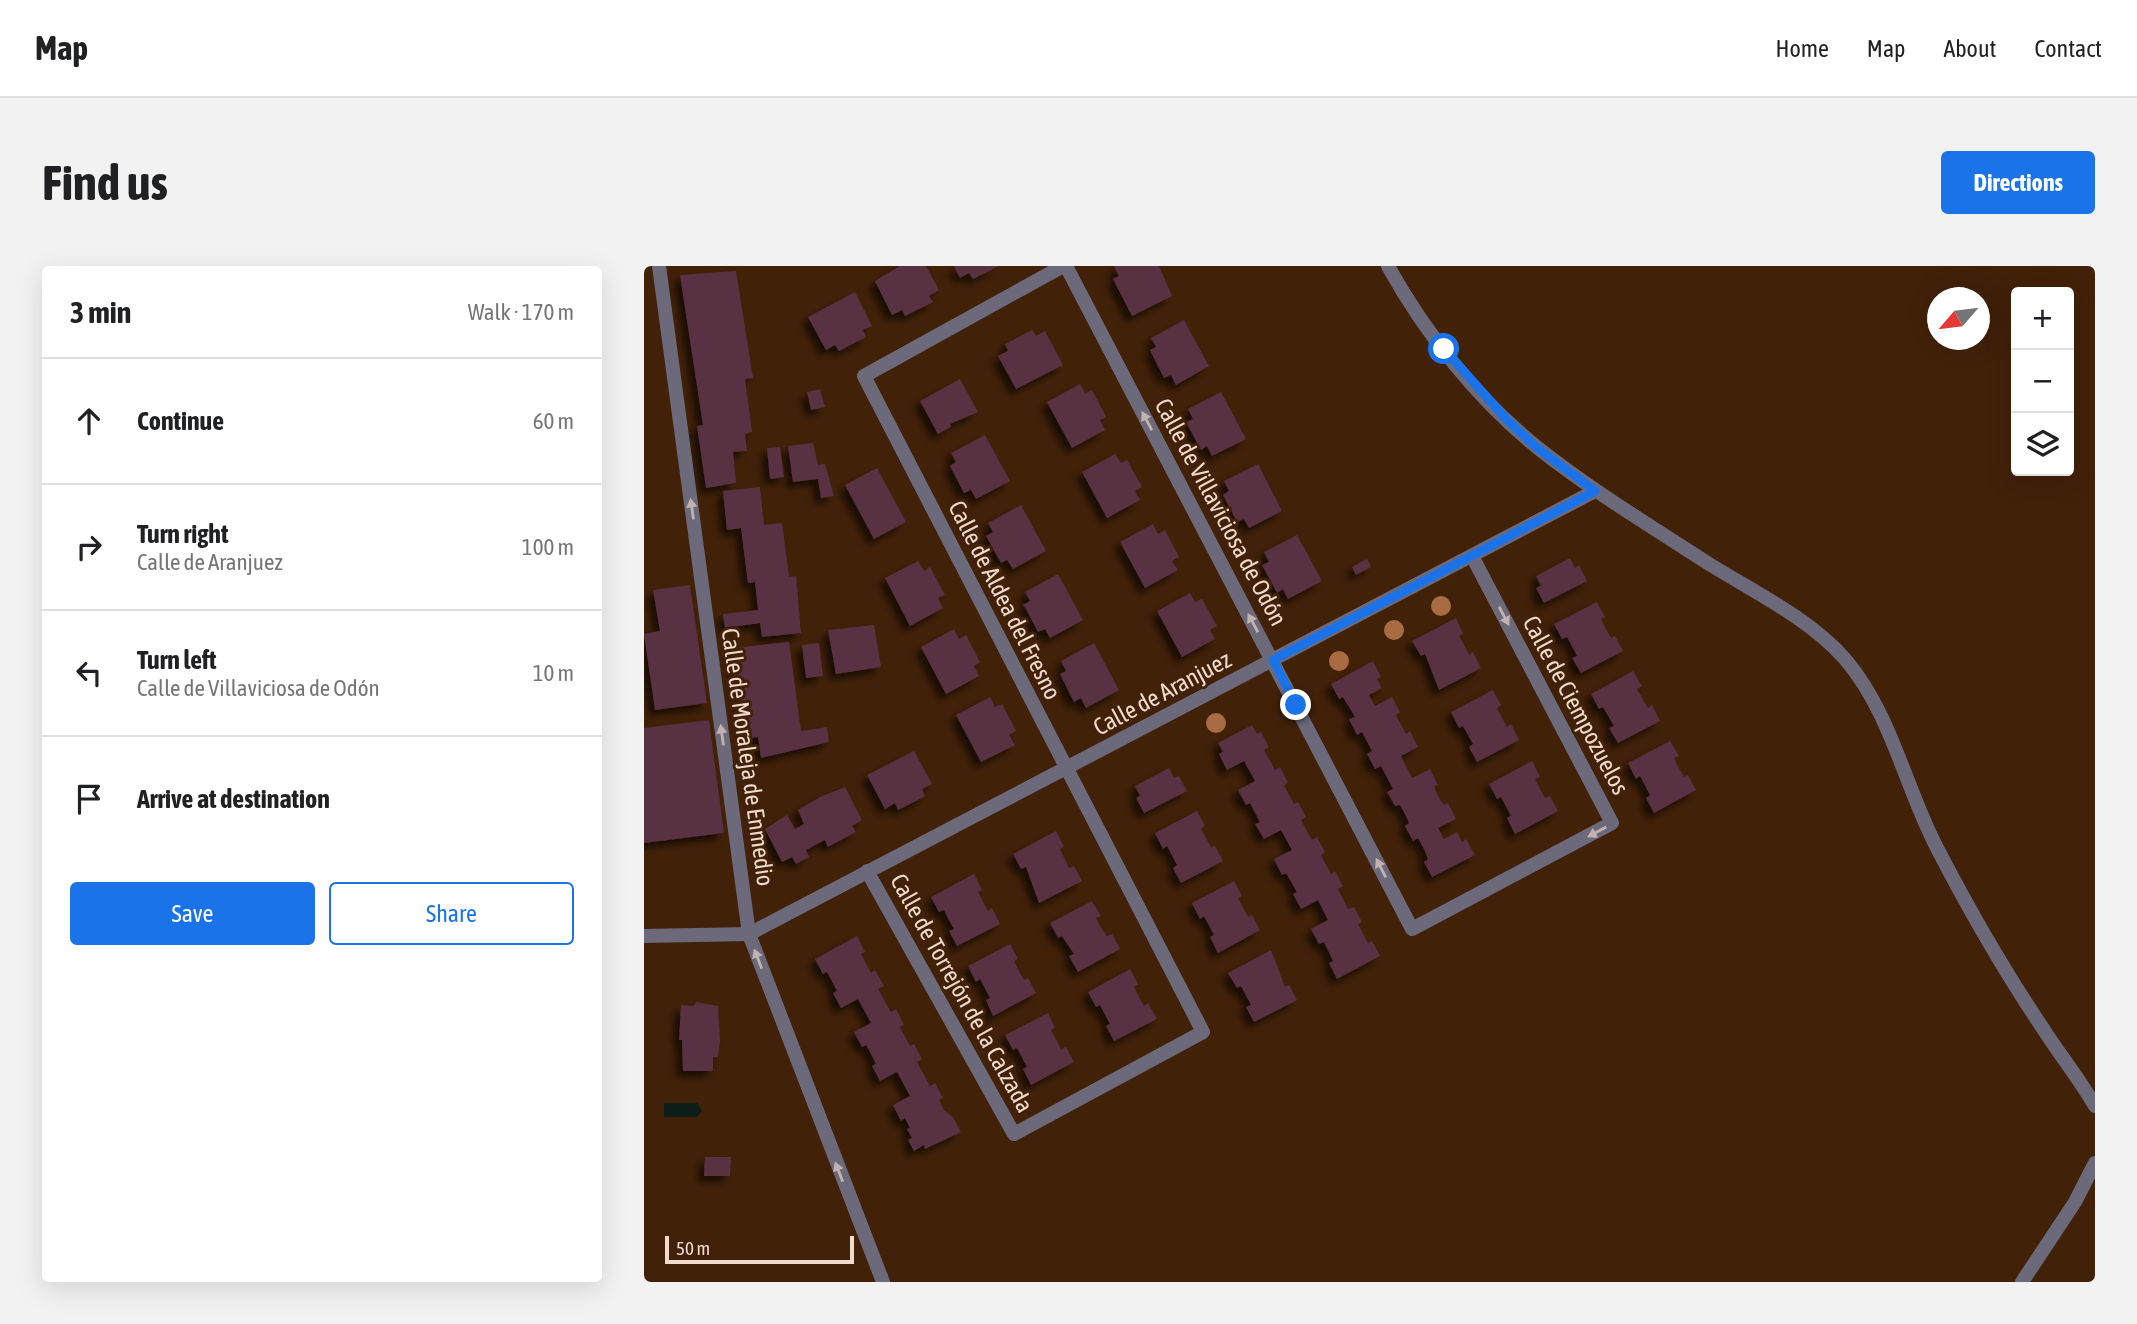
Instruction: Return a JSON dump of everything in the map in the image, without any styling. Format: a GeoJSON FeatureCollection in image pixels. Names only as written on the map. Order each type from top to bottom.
{"type":"FeatureCollection","features":[{"type":"Feature","properties":{"kind":"street","name":"Calle de Moraleja de Enmedio"},"geometry":{"type":"LineString","coordinates":[[659,266],[749,934],[883,1282]]}},
{"type":"Feature","properties":{"kind":"street","name":"Calle de Aldea del Fresno"},"geometry":{"type":"LineString","coordinates":[[1064,266],[864,376],[1203,1032]]}},
{"type":"Feature","properties":{"kind":"street","name":"Calle de Villaviciosa de Odón"},"geometry":{"type":"LineString","coordinates":[[1064,266],[1412,929]]}},
{"type":"Feature","properties":{"kind":"street"},"geometry":{"type":"LineString","coordinates":[[1388,266],[1410,306],[1481,392],[1536,447],[1595,491],[1810,628],[1845,659],[1872,699],[1935,845],[1997,957],[2095,1106]]}},
{"type":"Feature","properties":{"kind":"street","name":"Calle de Aranjuez"},"geometry":{"type":"LineString","coordinates":[[749,934],[1595,491]]}},
{"type":"Feature","properties":{"kind":"street","name":"Calle de Ciempozuelos"},"geometry":{"type":"LineString","coordinates":[[1412,929],[1612,824],[1472,555]]}},
{"type":"Feature","properties":{"kind":"street","name":"Calle de Torrejón de la Calzada"},"geometry":{"type":"LineString","coordinates":[[867,871],[1014,1134],[1203,1032]]}},
{"type":"Feature","properties":{"kind":"street"},"geometry":{"type":"LineString","coordinates":[[644,936],[749,934]]}},
{"type":"Feature","properties":{"kind":"street"},"geometry":{"type":"LineString","coordinates":[[2022,1282],[2075,1202],[2095,1163]]}},
{"type":"Feature","properties":{"kind":"water"},"geometry":{"type":"Polygon","coordinates":[[[664,1103],[697,1103],[702,1111],[697,1117],[664,1117],[664,1103]]]}},
{"type":"Feature","properties":{"kind":"building"},"geometry":{"type":"Polygon","coordinates":[[[900,266],[926,266],[939,290],[929,296],[933,302],[905,316],[902,310],[892,315],[875,281],[900,266]]]}},
{"type":"Feature","properties":{"kind":"building"},"geometry":{"type":"Polygon","coordinates":[[[954,266],[999,266],[973,279],[969,273],[960,278],[954,266]]]}},
{"type":"Feature","properties":{"kind":"building"},"geometry":{"type":"Polygon","coordinates":[[[1114,266],[1159,266],[1172,296],[1132,316],[1113,279],[1119,276],[1114,266]]]}},
{"type":"Feature","properties":{"kind":"building"},"geometry":{"type":"Polygon","coordinates":[[[736,271],[753,378],[745,379],[752,432],[745,434],[747,451],[733,452],[736,483],[706,488],[697,426],[703,425],[680,275],[736,271]]]}},
{"type":"Feature","properties":{"kind":"building"},"geometry":{"type":"Polygon","coordinates":[[[855,292],[872,326],[863,330],[866,337],[839,351],[835,345],[826,350],[808,317],[855,292]]]}},
{"type":"Feature","properties":{"kind":"building"},"geometry":{"type":"Polygon","coordinates":[[[1184,320],[1209,366],[1176,385],[1171,375],[1164,378],[1150,350],[1156,347],[1151,338],[1184,320]]]}},
{"type":"Feature","properties":{"kind":"building"},"geometry":{"type":"Polygon","coordinates":[[[1032,330],[1036,336],[1045,331],[1063,365],[1016,389],[998,356],[1008,351],[1005,344],[1032,330]]]}},
{"type":"Feature","properties":{"kind":"building"},"geometry":{"type":"Polygon","coordinates":[[[960,379],[978,412],[950,424],[951,427],[938,434],[920,401],[960,379]]]}},
{"type":"Feature","properties":{"kind":"building"},"geometry":{"type":"Polygon","coordinates":[[[1080,384],[1085,393],[1092,390],[1106,417],[1100,420],[1105,430],[1072,448],[1047,402],[1080,384]]]}},
{"type":"Feature","properties":{"kind":"building"},"geometry":{"type":"Polygon","coordinates":[[[820,389],[825,407],[811,410],[807,392],[820,389]]]}},
{"type":"Feature","properties":{"kind":"building"},"geometry":{"type":"Polygon","coordinates":[[[1221,392],[1246,439],[1212,456],[1207,446],[1201,450],[1186,422],[1193,419],[1188,409],[1221,392]]]}},
{"type":"Feature","properties":{"kind":"building"},"geometry":{"type":"Polygon","coordinates":[[[985,435],[1010,481],[976,499],[971,490],[964,493],[950,466],[956,462],[951,453],[985,435]]]}},
{"type":"Feature","properties":{"kind":"building"},"geometry":{"type":"Polygon","coordinates":[[[813,443],[818,465],[825,464],[834,496],[821,498],[818,479],[793,482],[788,446],[813,443]]]}},
{"type":"Feature","properties":{"kind":"building"},"geometry":{"type":"Polygon","coordinates":[[[780,447],[784,477],[770,479],[767,448],[780,447]]]}},
{"type":"Feature","properties":{"kind":"building"},"geometry":{"type":"Polygon","coordinates":[[[1115,454],[1121,463],[1127,460],[1142,487],[1135,491],[1140,500],[1107,518],[1082,472],[1115,454]]]}},
{"type":"Feature","properties":{"kind":"building"},"geometry":{"type":"Polygon","coordinates":[[[1258,464],[1282,511],[1249,528],[1244,519],[1237,522],[1223,495],[1229,491],[1224,481],[1258,464]]]}},
{"type":"Feature","properties":{"kind":"building"},"geometry":{"type":"Polygon","coordinates":[[[877,468],[906,522],[874,539],[845,485],[877,468]]]}},
{"type":"Feature","properties":{"kind":"building"},"geometry":{"type":"Polygon","coordinates":[[[760,487],[764,525],[782,523],[789,577],[796,576],[801,633],[762,637],[760,623],[725,628],[723,614],[758,610],[755,582],[748,583],[741,528],[727,530],[723,491],[760,487]]]}},
{"type":"Feature","properties":{"kind":"building"},"geometry":{"type":"Polygon","coordinates":[[[1021,505],[1046,551],[1013,569],[1007,560],[1001,563],[986,536],[993,532],[988,523],[1021,505]]]}},
{"type":"Feature","properties":{"kind":"building"},"geometry":{"type":"Polygon","coordinates":[[[1153,524],[1158,534],[1165,530],[1179,557],[1172,561],[1178,570],[1145,588],[1120,542],[1153,524]]]}},
{"type":"Feature","properties":{"kind":"building"},"geometry":{"type":"Polygon","coordinates":[[[1297,535],[1322,581],[1288,599],[1283,589],[1277,593],[1262,565],[1269,562],[1264,552],[1297,535]]]}},
{"type":"Feature","properties":{"kind":"building"},"geometry":{"type":"Polygon","coordinates":[[[1570,558],[1575,568],[1579,565],[1587,581],[1544,603],[1536,588],[1541,586],[1536,576],[1570,558]]]}},
{"type":"Feature","properties":{"kind":"building"},"geometry":{"type":"Polygon","coordinates":[[[1367,559],[1371,567],[1356,575],[1352,567],[1367,559]]]}},
{"type":"Feature","properties":{"kind":"building"},"geometry":{"type":"Polygon","coordinates":[[[918,561],[924,571],[930,567],[945,595],[938,598],[943,608],[910,626],[885,578],[918,561]]]}},
{"type":"Feature","properties":{"kind":"building"},"geometry":{"type":"Polygon","coordinates":[[[1058,574],[1083,620],[1050,638],[1045,629],[1038,632],[1023,605],[1030,601],[1025,592],[1058,574]]]}},
{"type":"Feature","properties":{"kind":"building"},"geometry":{"type":"Polygon","coordinates":[[[690,585],[707,703],[655,710],[644,634],[660,631],[653,590],[690,585]]]}},
{"type":"Feature","properties":{"kind":"building"},"geometry":{"type":"Polygon","coordinates":[[[1190,593],[1195,602],[1202,599],[1217,626],[1210,630],[1215,639],[1182,657],[1157,611],[1190,593]]]}},
{"type":"Feature","properties":{"kind":"building"},"geometry":{"type":"Polygon","coordinates":[[[1597,602],[1605,617],[1601,619],[1606,629],[1611,638],[1615,636],[1623,651],[1581,673],[1572,658],[1577,656],[1572,646],[1567,637],[1562,639],[1554,624],[1597,602]]]}},
{"type":"Feature","properties":{"kind":"building"},"geometry":{"type":"Polygon","coordinates":[[[1456,618],[1463,634],[1459,636],[1469,655],[1473,652],[1481,668],[1439,690],[1425,654],[1421,656],[1412,641],[1456,618]]]}},
{"type":"Feature","properties":{"kind":"building"},"geometry":{"type":"Polygon","coordinates":[[[874,625],[881,667],[836,674],[828,630],[874,625]]]}},
{"type":"Feature","properties":{"kind":"building"},"geometry":{"type":"Polygon","coordinates":[[[954,629],[959,639],[966,635],[980,662],[974,666],[979,676],[946,694],[921,647],[954,629]]]}},
{"type":"Feature","properties":{"kind":"building"},"geometry":{"type":"Polygon","coordinates":[[[789,642],[801,731],[827,727],[829,742],[761,758],[758,737],[745,739],[732,648],[789,642]]]}},
{"type":"Feature","properties":{"kind":"building"},"geometry":{"type":"Polygon","coordinates":[[[819,643],[823,676],[806,678],[802,645],[819,643]]]}},
{"type":"Feature","properties":{"kind":"building"},"geometry":{"type":"Polygon","coordinates":[[[1094,643],[1119,690],[1086,708],[1081,698],[1074,702],[1060,674],[1066,671],[1061,661],[1094,643]]]}},
{"type":"Feature","properties":{"kind":"building"},"geometry":{"type":"Polygon","coordinates":[[[1373,661],[1381,677],[1377,679],[1382,688],[1369,695],[1375,706],[1392,697],[1400,712],[1396,715],[1406,734],[1410,731],[1418,747],[1401,756],[1412,778],[1430,769],[1438,785],[1434,786],[1438,796],[1444,805],[1448,803],[1456,819],[1438,828],[1444,839],[1457,832],[1462,842],[1466,839],[1475,855],[1432,877],[1424,862],[1428,859],[1424,849],[1418,838],[1413,841],[1405,826],[1409,823],[1405,814],[1400,805],[1395,806],[1387,792],[1393,789],[1381,766],[1375,769],[1367,754],[1372,751],[1362,732],[1357,735],[1349,719],[1355,717],[1343,697],[1339,699],[1331,684],[1373,661]]]}},
{"type":"Feature","properties":{"kind":"building"},"geometry":{"type":"Polygon","coordinates":[[[1633,671],[1642,686],[1637,689],[1648,708],[1652,705],[1660,721],[1618,743],[1609,728],[1614,726],[1603,707],[1599,709],[1591,694],[1633,671]]]}},
{"type":"Feature","properties":{"kind":"building"},"geometry":{"type":"Polygon","coordinates":[[[1493,690],[1501,705],[1497,708],[1507,727],[1511,724],[1519,740],[1477,762],[1469,747],[1473,744],[1463,726],[1459,728],[1451,712],[1493,690]]]}},
{"type":"Feature","properties":{"kind":"building"},"geometry":{"type":"Polygon","coordinates":[[[990,697],[995,707],[1002,704],[1016,731],[1009,735],[1015,745],[981,762],[956,715],[990,697]]]}},
{"type":"Feature","properties":{"kind":"building"},"geometry":{"type":"Polygon","coordinates":[[[709,720],[724,833],[644,843],[644,728],[709,720]]]}},
{"type":"Feature","properties":{"kind":"building"},"geometry":{"type":"Polygon","coordinates":[[[1252,725],[1257,734],[1261,732],[1269,747],[1264,750],[1275,770],[1280,767],[1288,783],[1284,785],[1294,804],[1298,802],[1306,817],[1301,820],[1312,840],[1317,837],[1325,852],[1321,855],[1331,874],[1335,871],[1343,886],[1338,889],[1348,909],[1354,907],[1362,922],[1358,924],[1368,943],[1372,941],[1380,956],[1337,979],[1329,963],[1333,961],[1324,942],[1319,944],[1311,929],[1328,920],[1318,900],[1301,909],[1293,894],[1297,892],[1286,873],[1282,875],[1274,859],[1292,850],[1281,830],[1264,839],[1255,824],[1260,822],[1250,803],[1246,805],[1238,790],[1255,781],[1244,761],[1227,770],[1219,754],[1223,752],[1218,743],[1252,725]]]}},
{"type":"Feature","properties":{"kind":"building"},"geometry":{"type":"Polygon","coordinates":[[[1670,741],[1679,756],[1674,758],[1679,768],[1684,777],[1688,775],[1696,790],[1654,813],[1646,798],[1650,795],[1640,776],[1636,779],[1628,763],[1670,741]]]}},
{"type":"Feature","properties":{"kind":"building"},"geometry":{"type":"Polygon","coordinates":[[[914,751],[932,784],[922,789],[925,796],[912,803],[898,810],[895,803],[885,809],[867,775],[914,751]]]}},
{"type":"Feature","properties":{"kind":"building"},"geometry":{"type":"Polygon","coordinates":[[[1532,761],[1540,777],[1535,779],[1545,798],[1550,796],[1558,811],[1515,834],[1507,818],[1511,816],[1501,797],[1497,799],[1489,784],[1532,761]]]}},
{"type":"Feature","properties":{"kind":"building"},"geometry":{"type":"Polygon","coordinates":[[[1169,768],[1174,778],[1179,776],[1187,791],[1144,813],[1136,798],[1140,796],[1135,786],[1169,768]]]}},
{"type":"Feature","properties":{"kind":"building"},"geometry":{"type":"Polygon","coordinates":[[[845,787],[862,820],[852,826],[856,832],[828,847],[825,840],[806,850],[809,857],[796,864],[792,857],[782,862],[765,829],[787,815],[795,829],[804,824],[798,810],[845,787]]]}},
{"type":"Feature","properties":{"kind":"building"},"geometry":{"type":"Polygon","coordinates":[[[1197,811],[1205,826],[1201,829],[1223,861],[1181,883],[1173,868],[1177,865],[1167,846],[1163,849],[1155,833],[1197,811]]]}},
{"type":"Feature","properties":{"kind":"building"},"geometry":{"type":"Polygon","coordinates":[[[1056,831],[1064,847],[1060,849],[1069,868],[1074,866],[1082,881],[1039,903],[1026,867],[1021,869],[1013,854],[1056,831]]]}},
{"type":"Feature","properties":{"kind":"building"},"geometry":{"type":"Polygon","coordinates":[[[974,874],[982,890],[978,892],[988,911],[992,908],[1000,924],[957,946],[949,931],[954,929],[944,910],[939,912],[931,897],[974,874]]]}},
{"type":"Feature","properties":{"kind":"building"},"geometry":{"type":"Polygon","coordinates":[[[1234,881],[1242,896],[1238,898],[1248,917],[1252,915],[1260,930],[1218,953],[1210,937],[1214,935],[1204,916],[1200,919],[1192,903],[1234,881]]]}},
{"type":"Feature","properties":{"kind":"building"},"geometry":{"type":"Polygon","coordinates":[[[1092,901],[1101,916],[1096,918],[1101,928],[1107,936],[1112,934],[1120,949],[1078,972],[1069,956],[1074,954],[1062,936],[1058,938],[1050,923],[1092,901]]]}},
{"type":"Feature","properties":{"kind":"building"},"geometry":{"type":"Polygon","coordinates":[[[857,936],[865,952],[861,954],[871,973],[875,970],[884,986],[878,989],[891,1012],[896,1009],[904,1025],[900,1027],[910,1046],[914,1044],[922,1059],[917,1062],[930,1086],[935,1083],[943,1098],[939,1100],[944,1110],[953,1117],[961,1132],[925,1149],[924,1145],[914,1151],[908,1140],[912,1138],[907,1129],[910,1128],[905,1118],[901,1121],[893,1105],[910,1096],[897,1072],[880,1081],[872,1066],[876,1064],[871,1054],[866,1045],[862,1047],[854,1032],[871,1023],[858,999],[841,1008],[833,993],[837,991],[827,972],[823,974],[815,959],[857,936]]]}},
{"type":"Feature","properties":{"kind":"building"},"geometry":{"type":"Polygon","coordinates":[[[1010,944],[1018,959],[1014,961],[1019,971],[1024,980],[1028,978],[1036,993],[993,1016],[986,1000],[990,998],[980,979],[976,982],[968,966],[1010,944]]]}},
{"type":"Feature","properties":{"kind":"building"},"geometry":{"type":"Polygon","coordinates":[[[1271,950],[1285,987],[1289,985],[1297,1000],[1254,1022],[1246,1007],[1251,1005],[1241,986],[1237,988],[1228,973],[1271,950]]]}},
{"type":"Feature","properties":{"kind":"building"},"geometry":{"type":"Polygon","coordinates":[[[1130,969],[1138,984],[1134,987],[1139,997],[1144,1006],[1148,1003],[1157,1019],[1114,1041],[1106,1026],[1110,1024],[1100,1005],[1096,1007],[1088,992],[1130,969]]]}},
{"type":"Feature","properties":{"kind":"building"},"geometry":{"type":"Polygon","coordinates":[[[696,1002],[718,1006],[720,1040],[718,1057],[713,1057],[713,1071],[683,1071],[682,1040],[679,1040],[681,1005],[694,1006],[696,1002]]]}},
{"type":"Feature","properties":{"kind":"building"},"geometry":{"type":"Polygon","coordinates":[[[1048,1013],[1055,1028],[1051,1030],[1061,1049],[1066,1047],[1074,1062],[1031,1085],[1023,1069],[1027,1067],[1017,1048],[1013,1050],[1005,1035],[1048,1013]]]}},
{"type":"Feature","properties":{"kind":"building"},"geometry":{"type":"Polygon","coordinates":[[[705,1157],[731,1157],[730,1176],[704,1176],[705,1157]]]}},
{"type":"Feature","properties":{"kind":"route"},"geometry":{"type":"LineString","coordinates":[[1296,705],[1273,660],[1595,491],[1536,447],[1508,421],[1444,349]]}}]}
